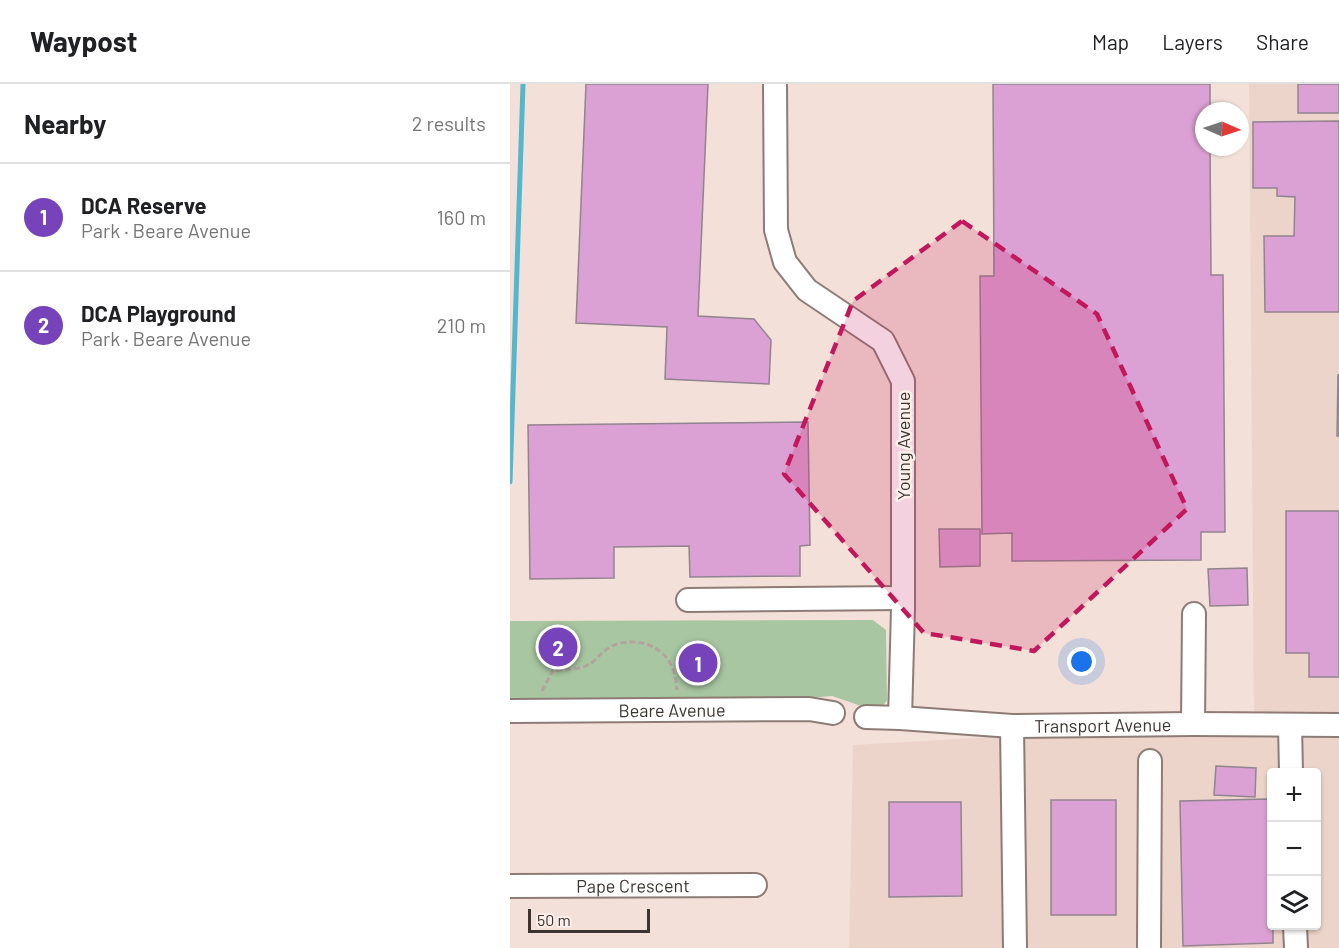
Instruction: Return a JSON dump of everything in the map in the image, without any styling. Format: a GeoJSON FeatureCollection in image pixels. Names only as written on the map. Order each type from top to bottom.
{"type":"FeatureCollection","features":[{"type":"Feature","properties":{"kind":"street","name":"Young Avenue"},"geometry":{"type":"LineString","coordinates":[[776,84],[776,230],[785,262],[807,290],[883,341],[903,381],[900,718]]}},
{"type":"Feature","properties":{"kind":"street"},"geometry":{"type":"LineString","coordinates":[[688,600],[902,598]]}},
{"type":"Feature","properties":{"kind":"street"},"geometry":{"type":"LineString","coordinates":[[1193,724],[1194,614]]}},
{"type":"Feature","properties":{"kind":"street","name":"Beare Avenue"},"geometry":{"type":"LineString","coordinates":[[510,711],[809,709],[833,713]]}},
{"type":"Feature","properties":{"kind":"street","name":"Transport Avenue"},"geometry":{"type":"LineString","coordinates":[[866,717],[1012,726],[1339,725]]}},
{"type":"Feature","properties":{"kind":"street"},"geometry":{"type":"LineString","coordinates":[[1290,725],[1291,768]]}},
{"type":"Feature","properties":{"kind":"street"},"geometry":{"type":"LineString","coordinates":[[1012,726],[1015,948]]}},
{"type":"Feature","properties":{"kind":"street"},"geometry":{"type":"LineString","coordinates":[[1149,948],[1150,761]]}},
{"type":"Feature","properties":{"kind":"street","name":"Pape Crescent"},"geometry":{"type":"LineString","coordinates":[[510,886],[755,885]]}},
{"type":"Feature","properties":{"kind":"street"},"geometry":{"type":"LineString","coordinates":[[1295,930],[1296,948]]}},
{"type":"Feature","properties":{"kind":"path"},"geometry":{"type":"LineString","coordinates":[[540,695],[553,670],[565,670],[592,663],[600,653],[625,642],[640,643],[659,650],[670,662],[678,695]]}},
{"type":"Feature","properties":{"kind":"highlighted area"},"geometry":{"type":"Polygon","coordinates":[[[962,221],[1097,314],[1187,509],[1034,651],[924,633],[784,474],[853,301],[962,221]]]}},
{"type":"Feature","properties":{"kind":"shaded area"},"geometry":{"type":"Polygon","coordinates":[[[1249,84],[1339,84],[1339,948],[849,948],[853,745],[1254,722],[1249,84]]]}},
{"type":"Feature","properties":{"kind":"green space"},"geometry":{"type":"Polygon","coordinates":[[[873,620],[886,630],[887,700],[882,707],[864,707],[832,696],[809,698],[510,698],[510,621],[873,620]]]}},
{"type":"Feature","properties":{"kind":"building"},"geometry":{"type":"Polygon","coordinates":[[[586,84],[708,84],[698,316],[754,319],[771,340],[769,384],[665,379],[667,327],[576,323],[586,84]]]}},
{"type":"Feature","properties":{"kind":"building"},"geometry":{"type":"Polygon","coordinates":[[[993,84],[1210,84],[1210,102],[1195,102],[1195,156],[1210,156],[1211,275],[1223,275],[1225,532],[1201,532],[1201,560],[1012,561],[1012,533],[982,534],[980,276],[994,276],[993,84]]]}},
{"type":"Feature","properties":{"kind":"building"},"geometry":{"type":"Polygon","coordinates":[[[1298,84],[1339,84],[1339,113],[1298,113],[1298,84]]]}},
{"type":"Feature","properties":{"kind":"building"},"geometry":{"type":"Polygon","coordinates":[[[1339,121],[1339,312],[1265,312],[1264,236],[1294,236],[1295,197],[1277,196],[1277,188],[1253,188],[1253,122],[1339,121]]]}},
{"type":"Feature","properties":{"kind":"building"},"geometry":{"type":"Polygon","coordinates":[[[1338,375],[1339,436],[1337,436],[1338,375]]]}},
{"type":"Feature","properties":{"kind":"building"},"geometry":{"type":"Polygon","coordinates":[[[808,422],[810,545],[800,546],[800,576],[690,577],[689,546],[614,547],[614,578],[530,579],[528,425],[808,422]]]}},
{"type":"Feature","properties":{"kind":"building"},"geometry":{"type":"Polygon","coordinates":[[[1286,511],[1339,511],[1339,677],[1309,677],[1309,653],[1286,653],[1286,511]]]}},
{"type":"Feature","properties":{"kind":"building"},"geometry":{"type":"Polygon","coordinates":[[[939,529],[980,529],[980,566],[940,567],[939,529]]]}},
{"type":"Feature","properties":{"kind":"building"},"geometry":{"type":"Polygon","coordinates":[[[1247,568],[1248,605],[1210,606],[1208,569],[1247,568]]]}},
{"type":"Feature","properties":{"kind":"building"},"geometry":{"type":"Polygon","coordinates":[[[1216,766],[1256,768],[1255,797],[1214,795],[1216,766]]]}},
{"type":"Feature","properties":{"kind":"building"},"geometry":{"type":"Polygon","coordinates":[[[1267,799],[1267,930],[1273,930],[1273,943],[1183,946],[1180,801],[1267,799]]]}},
{"type":"Feature","properties":{"kind":"building"},"geometry":{"type":"Polygon","coordinates":[[[1051,800],[1116,800],[1116,915],[1051,915],[1051,800]]]}},
{"type":"Feature","properties":{"kind":"building"},"geometry":{"type":"Polygon","coordinates":[[[889,802],[961,802],[962,896],[889,897],[889,802]]]}},
{"type":"Feature","properties":{"kind":"waterway"},"geometry":{"type":"LineString","coordinates":[[510,482],[523,84]]}},
{"type":"Feature","properties":{"kind":"place","name":"DCA Playground"},"geometry":{"type":"Point","coordinates":[558,647]}},
{"type":"Feature","properties":{"kind":"place","name":"DCA Reserve"},"geometry":{"type":"Point","coordinates":[698,663]}}]}
